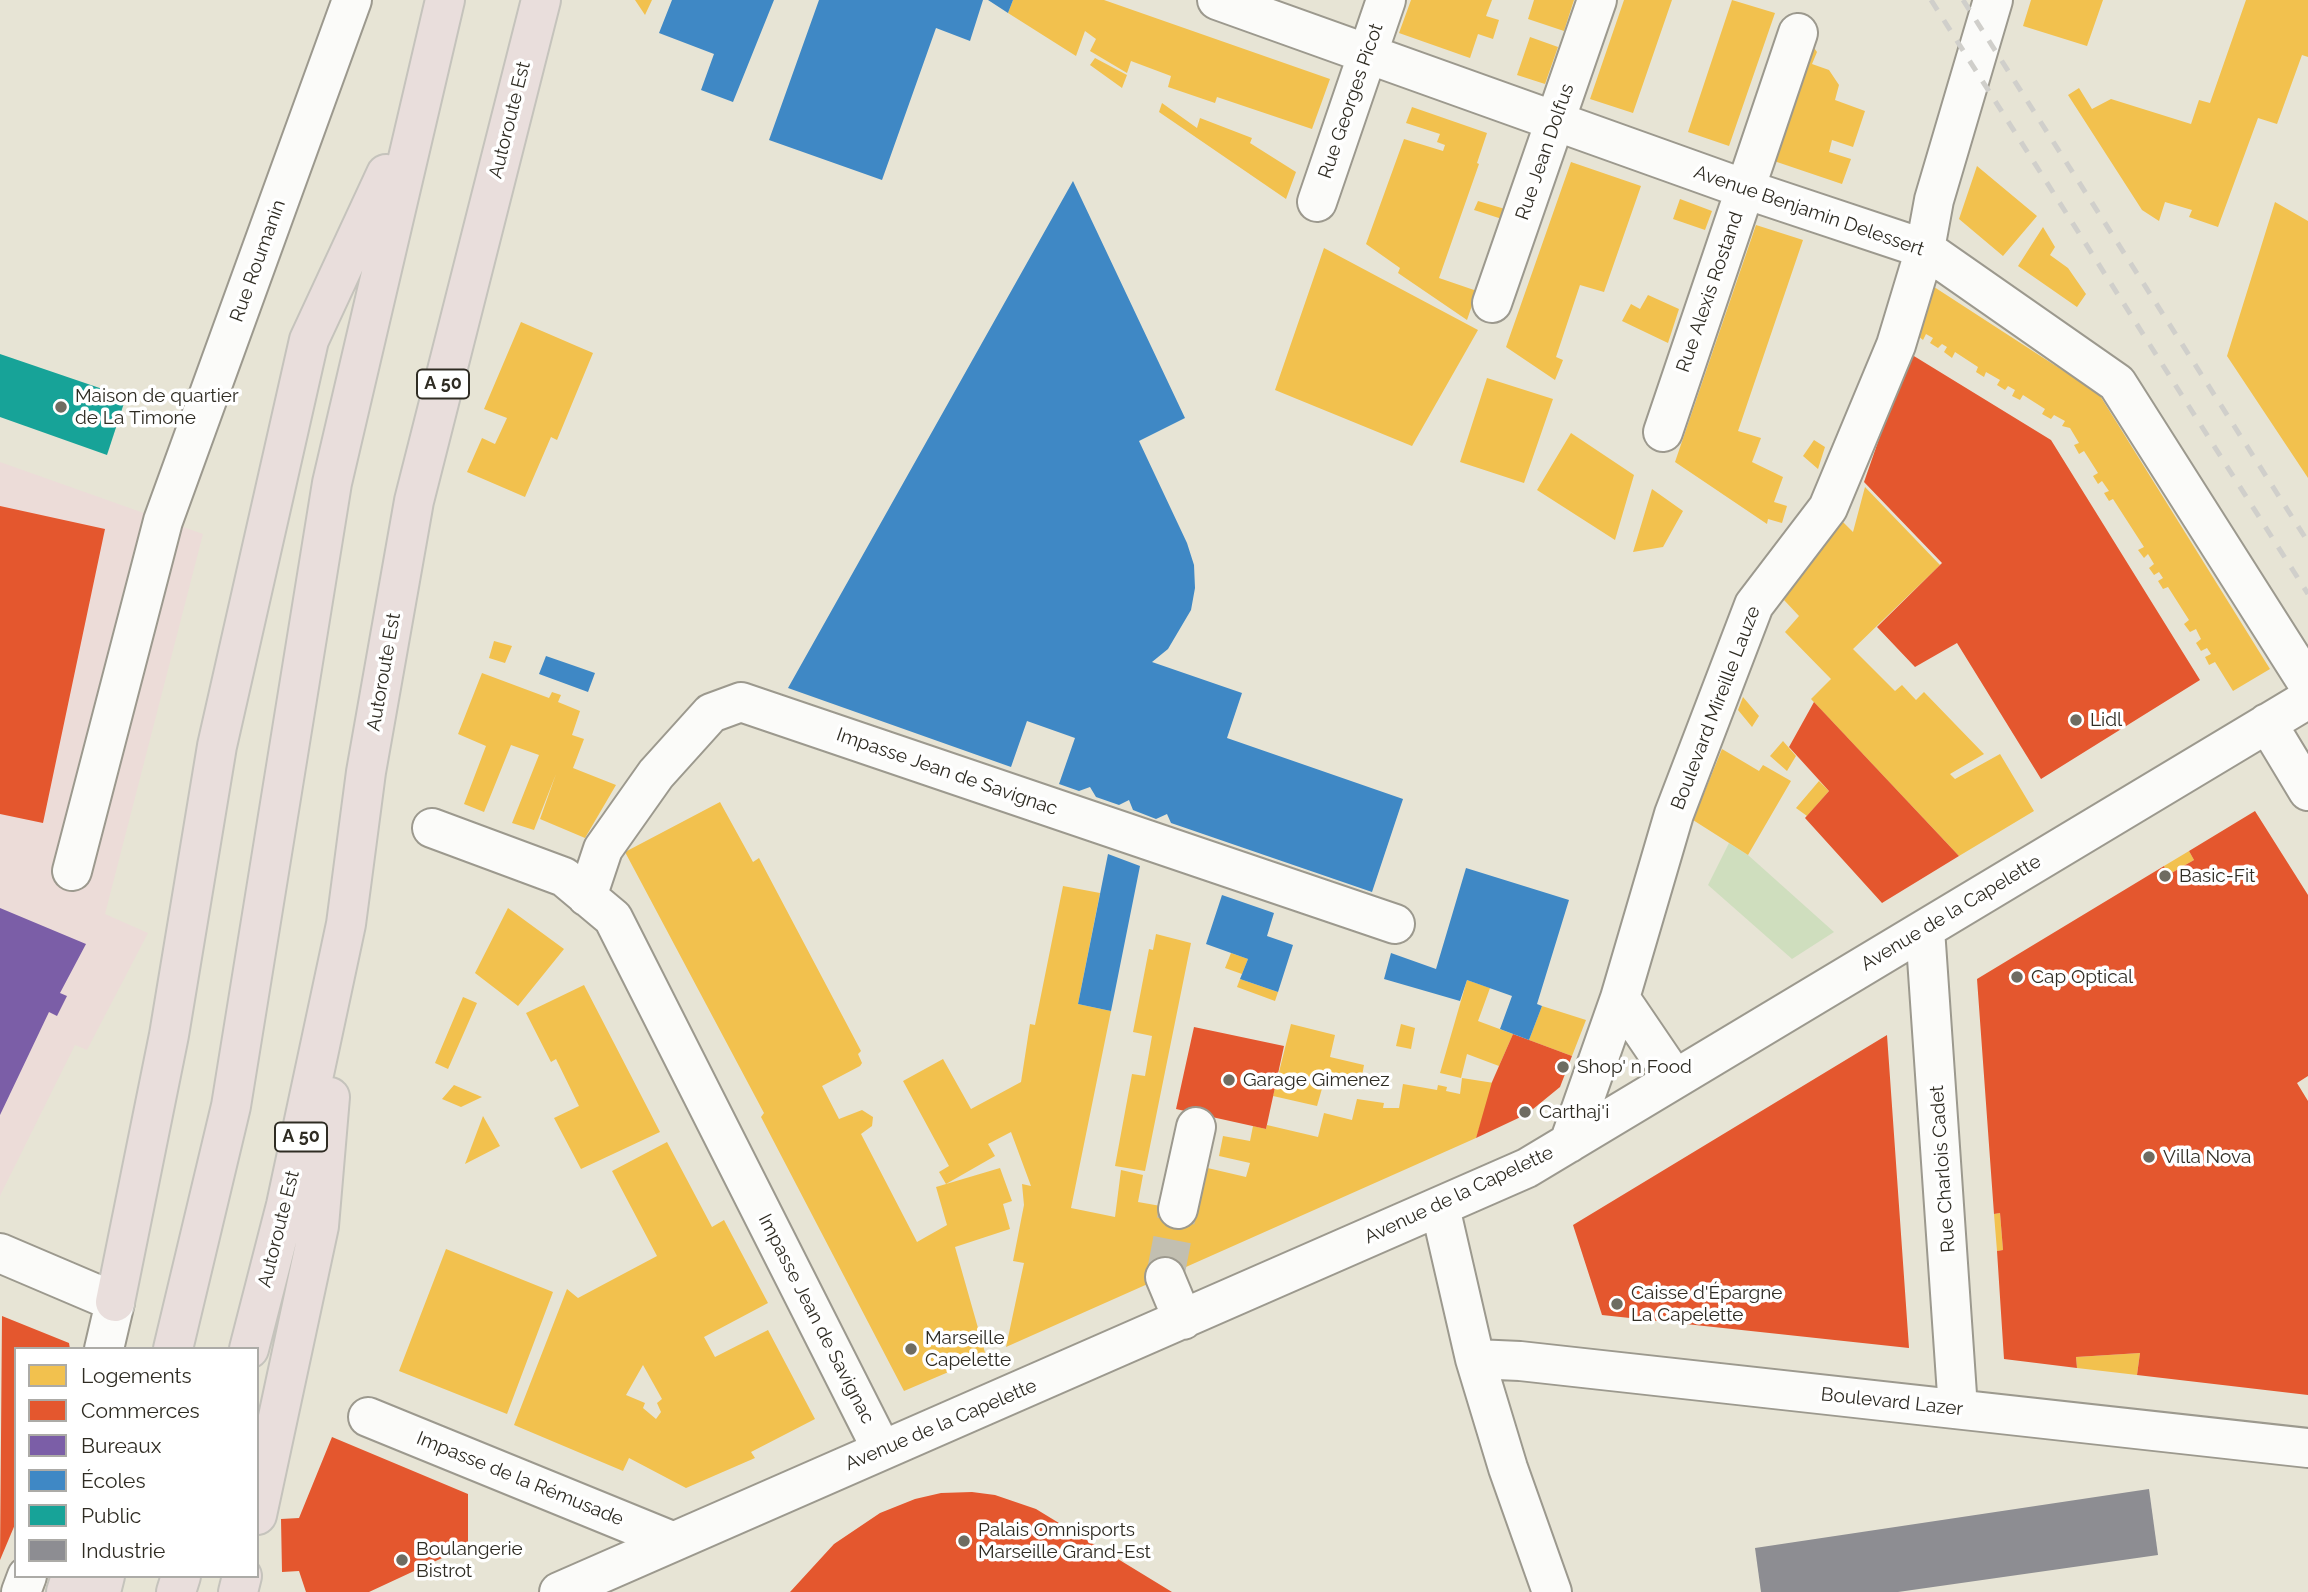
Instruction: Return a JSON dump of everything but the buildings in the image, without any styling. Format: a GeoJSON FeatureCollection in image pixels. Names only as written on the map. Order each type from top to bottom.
{"type":"FeatureCollection","features":[{"type":"Feature","properties":{"kind":"highway"},"geometry":{"type":"LineString","coordinates":[[173,1347],[230,1106],[332,483],[445,0]]}},
{"type":"Feature","properties":{"kind":"highway","name":"Autoroute Est"},"geometry":{"type":"LineString","coordinates":[[250,1347],[286,1205],[346,924],[366,772],[414,500],[541,0]]}},
{"type":"Feature","properties":{"kind":"highway"},"geometry":{"type":"LineString","coordinates":[[116,1302],[169,1035],[217,746],[309,340],[419,102]]}},
{"type":"Feature","properties":{"kind":"highway"},"geometry":{"type":"LineString","coordinates":[[259,1506],[319,1226],[346,924]]}},
{"type":"Feature","properties":{"kind":"highway"},"geometry":{"type":"LineString","coordinates":[[149,1347],[230,1106]]}},
{"type":"Feature","properties":{"kind":"street","name":"Rue Roumanin"},"geometry":{"type":"LineString","coordinates":[[72,870],[163,521],[352,0]]}},
{"type":"Feature","properties":{"kind":"street","name":"Avenue Benjamin Delessert"},"geometry":{"type":"LineString","coordinates":[[1217,0],[1745,189],[1924,249],[2117,383],[2308,684]]}},
{"type":"Feature","properties":{"kind":"street","name":"Rue Georges Picot"},"geometry":{"type":"LineString","coordinates":[[1317,202],[1386,0]]}},
{"type":"Feature","properties":{"kind":"street","name":"Rue Jean Dolfus"},"geometry":{"type":"LineString","coordinates":[[1492,303],[1597,0]]}},
{"type":"Feature","properties":{"kind":"street","name":"Boulevard Mireille Lauze"},"geometry":{"type":"LineString","coordinates":[[1569,1143],[1620,998],[1674,814],[1754,605],[1828,508],[1896,345],[1924,249],[1934,200],[1993,0]]}},
{"type":"Feature","properties":{"kind":"street","name":"Rue Alexis Rostand"},"geometry":{"type":"LineString","coordinates":[[1662,432],[1798,33]]}},
{"type":"Feature","properties":{"kind":"street","name":"Avenue de la Capelette"},"geometry":{"type":"LineString","coordinates":[[559,1592],[1527,1168],[2308,699]]}},
{"type":"Feature","properties":{"kind":"street","name":"Impasse Jean de Savignac"},"geometry":{"type":"LineString","coordinates":[[587,897],[603,849],[656,774],[711,713],[741,702],[1395,924]]}},
{"type":"Feature","properties":{"kind":"street"},"geometry":{"type":"LineString","coordinates":[[2267,723],[2308,791]]}},
{"type":"Feature","properties":{"kind":"street","name":"Impasse Jean de Savignac"},"geometry":{"type":"LineString","coordinates":[[432,828],[564,877],[613,918],[882,1450]]}},
{"type":"Feature","properties":{"kind":"street","name":"Rue Charlois Cadet"},"geometry":{"type":"LineString","coordinates":[[1925,929],[1958,1409]]}},
{"type":"Feature","properties":{"kind":"street"},"geometry":{"type":"LineString","coordinates":[[1620,998],[1675,1079]]}},
{"type":"Feature","properties":{"kind":"street"},"geometry":{"type":"LineString","coordinates":[[1178,1209],[1196,1127]]}},
{"type":"Feature","properties":{"kind":"street"},"geometry":{"type":"LineString","coordinates":[[1440,1207],[1475,1359],[1508,1468],[1552,1592]]}},
{"type":"Feature","properties":{"kind":"street"},"geometry":{"type":"LineString","coordinates":[[0,1254],[116,1302],[105,1347]]}},
{"type":"Feature","properties":{"kind":"street"},"geometry":{"type":"LineString","coordinates":[[1165,1277],[1183,1320]]}},
{"type":"Feature","properties":{"kind":"street","name":"Boulevard Lazer"},"geometry":{"type":"LineString","coordinates":[[1475,1359],[1520,1361],[2308,1448]]}},
{"type":"Feature","properties":{"kind":"street","name":"Impasse de la Rémusade"},"geometry":{"type":"LineString","coordinates":[[368,1416],[671,1541]]}},
{"type":"Feature","properties":{"kind":"shaded area"},"geometry":{"type":"Polygon","coordinates":[[[0,462],[203,534],[105,914],[148,933],[87,1050],[75,1045],[0,1196],[0,462]]]}},
{"type":"Feature","properties":{"kind":"green space"},"geometry":{"type":"Polygon","coordinates":[[[1729,843],[1748,855],[1834,932],[1792,959],[1708,885],[1729,843]]]}},
{"type":"Feature","properties":{"kind":"tunnel"},"geometry":{"type":"LineString","coordinates":[[1165,1277],[1178,1209]]}},
{"type":"Feature","properties":{"kind":"railway"},"geometry":{"type":"LineString","coordinates":[[1931,0],[2308,594]]}},
{"type":"Feature","properties":{"kind":"railway"},"geometry":{"type":"LineString","coordinates":[[1963,0],[2308,542]]}},
{"type":"Feature","properties":{"kind":"place","name":"Maison de quartier de La Timone"},"geometry":{"type":"Point","coordinates":[61,407]}},
{"type":"Feature","properties":{"kind":"place","name":"Lidl"},"geometry":{"type":"Point","coordinates":[2076,720]}},
{"type":"Feature","properties":{"kind":"place","name":"Basic-Fit"},"geometry":{"type":"Point","coordinates":[2165,876]}},
{"type":"Feature","properties":{"kind":"place","name":"Cap Optical"},"geometry":{"type":"Point","coordinates":[2017,977]}},
{"type":"Feature","properties":{"kind":"place","name":"Shop' n Food"},"geometry":{"type":"Point","coordinates":[1563,1067]}},
{"type":"Feature","properties":{"kind":"place","name":"Garage Gimenez"},"geometry":{"type":"Point","coordinates":[1229,1080]}},
{"type":"Feature","properties":{"kind":"place","name":"Carthaj'i"},"geometry":{"type":"Point","coordinates":[1525,1112]}},
{"type":"Feature","properties":{"kind":"place","name":"Villa Nova"},"geometry":{"type":"Point","coordinates":[2149,1157]}},
{"type":"Feature","properties":{"kind":"place","name":"Caisse d'Épargne La Capelette"},"geometry":{"type":"Point","coordinates":[1617,1304]}},
{"type":"Feature","properties":{"kind":"place","name":"Marseille Capelette"},"geometry":{"type":"Point","coordinates":[911,1349]}},
{"type":"Feature","properties":{"kind":"place","name":"Palais Omnisports Marseille Grand-Est"},"geometry":{"type":"Point","coordinates":[964,1541]}},
{"type":"Feature","properties":{"kind":"place","name":"Boulangerie Bistrot"},"geometry":{"type":"Point","coordinates":[402,1560]}}]}
